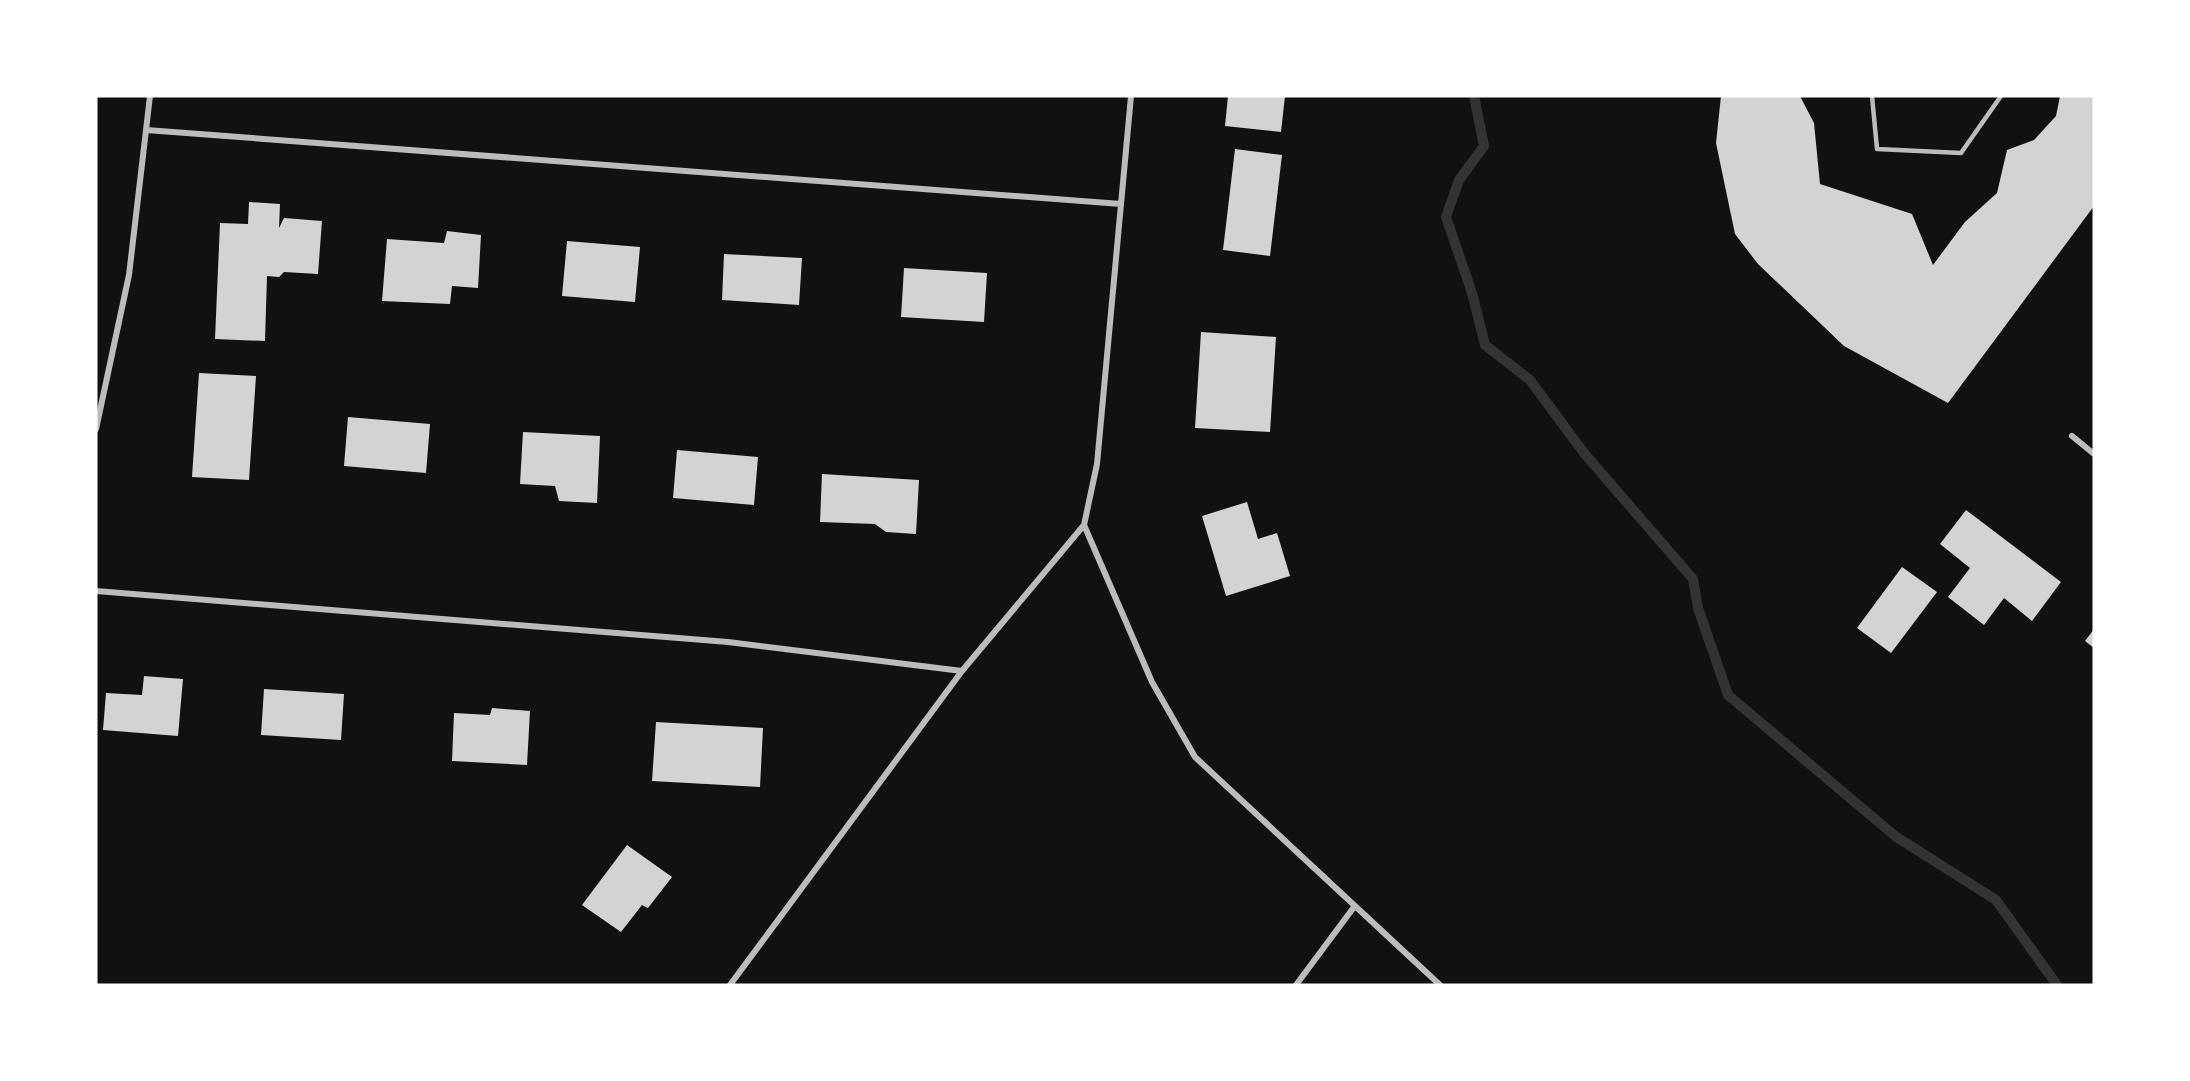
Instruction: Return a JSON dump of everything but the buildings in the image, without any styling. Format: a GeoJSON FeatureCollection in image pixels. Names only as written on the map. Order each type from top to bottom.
{"type":"FeatureCollection","features":[{"type":"Feature","properties":{"kind":"street"},"geometry":{"type":"LineString","coordinates":[[96,429],[129,275],[150,96]]}},
{"type":"Feature","properties":{"kind":"street"},"geometry":{"type":"LineString","coordinates":[[730,985],[962,671],[1084,525],[1097,464],[1131,96]]}},
{"type":"Feature","properties":{"kind":"street"},"geometry":{"type":"LineString","coordinates":[[146,130],[1121,204]]}},
{"type":"Feature","properties":{"kind":"street"},"geometry":{"type":"LineString","coordinates":[[2072,436],[2094,454]]}},
{"type":"Feature","properties":{"kind":"street"},"geometry":{"type":"LineString","coordinates":[[1084,525],[1152,681],[1195,757],[1440,985]]}},
{"type":"Feature","properties":{"kind":"street"},"geometry":{"type":"LineString","coordinates":[[96,591],[728,642],[962,671]]}},
{"type":"Feature","properties":{"kind":"street"},"geometry":{"type":"LineString","coordinates":[[1296,985],[1354,907]]}},
{"type":"Feature","properties":{"kind":"lane"},"geometry":{"type":"LineString","coordinates":[[1872,96],[1877,149],[1961,153],[2001,96]]}},
{"type":"Feature","properties":{"kind":"waterway"},"geometry":{"type":"LineString","coordinates":[[1474,96],[1484,146],[1459,180],[1446,217],[1472,293],[1485,345],[1530,380],[1584,453],[1693,579],[1698,608],[1728,695],[1895,836],[1996,900],[2057,985]]}}]}
